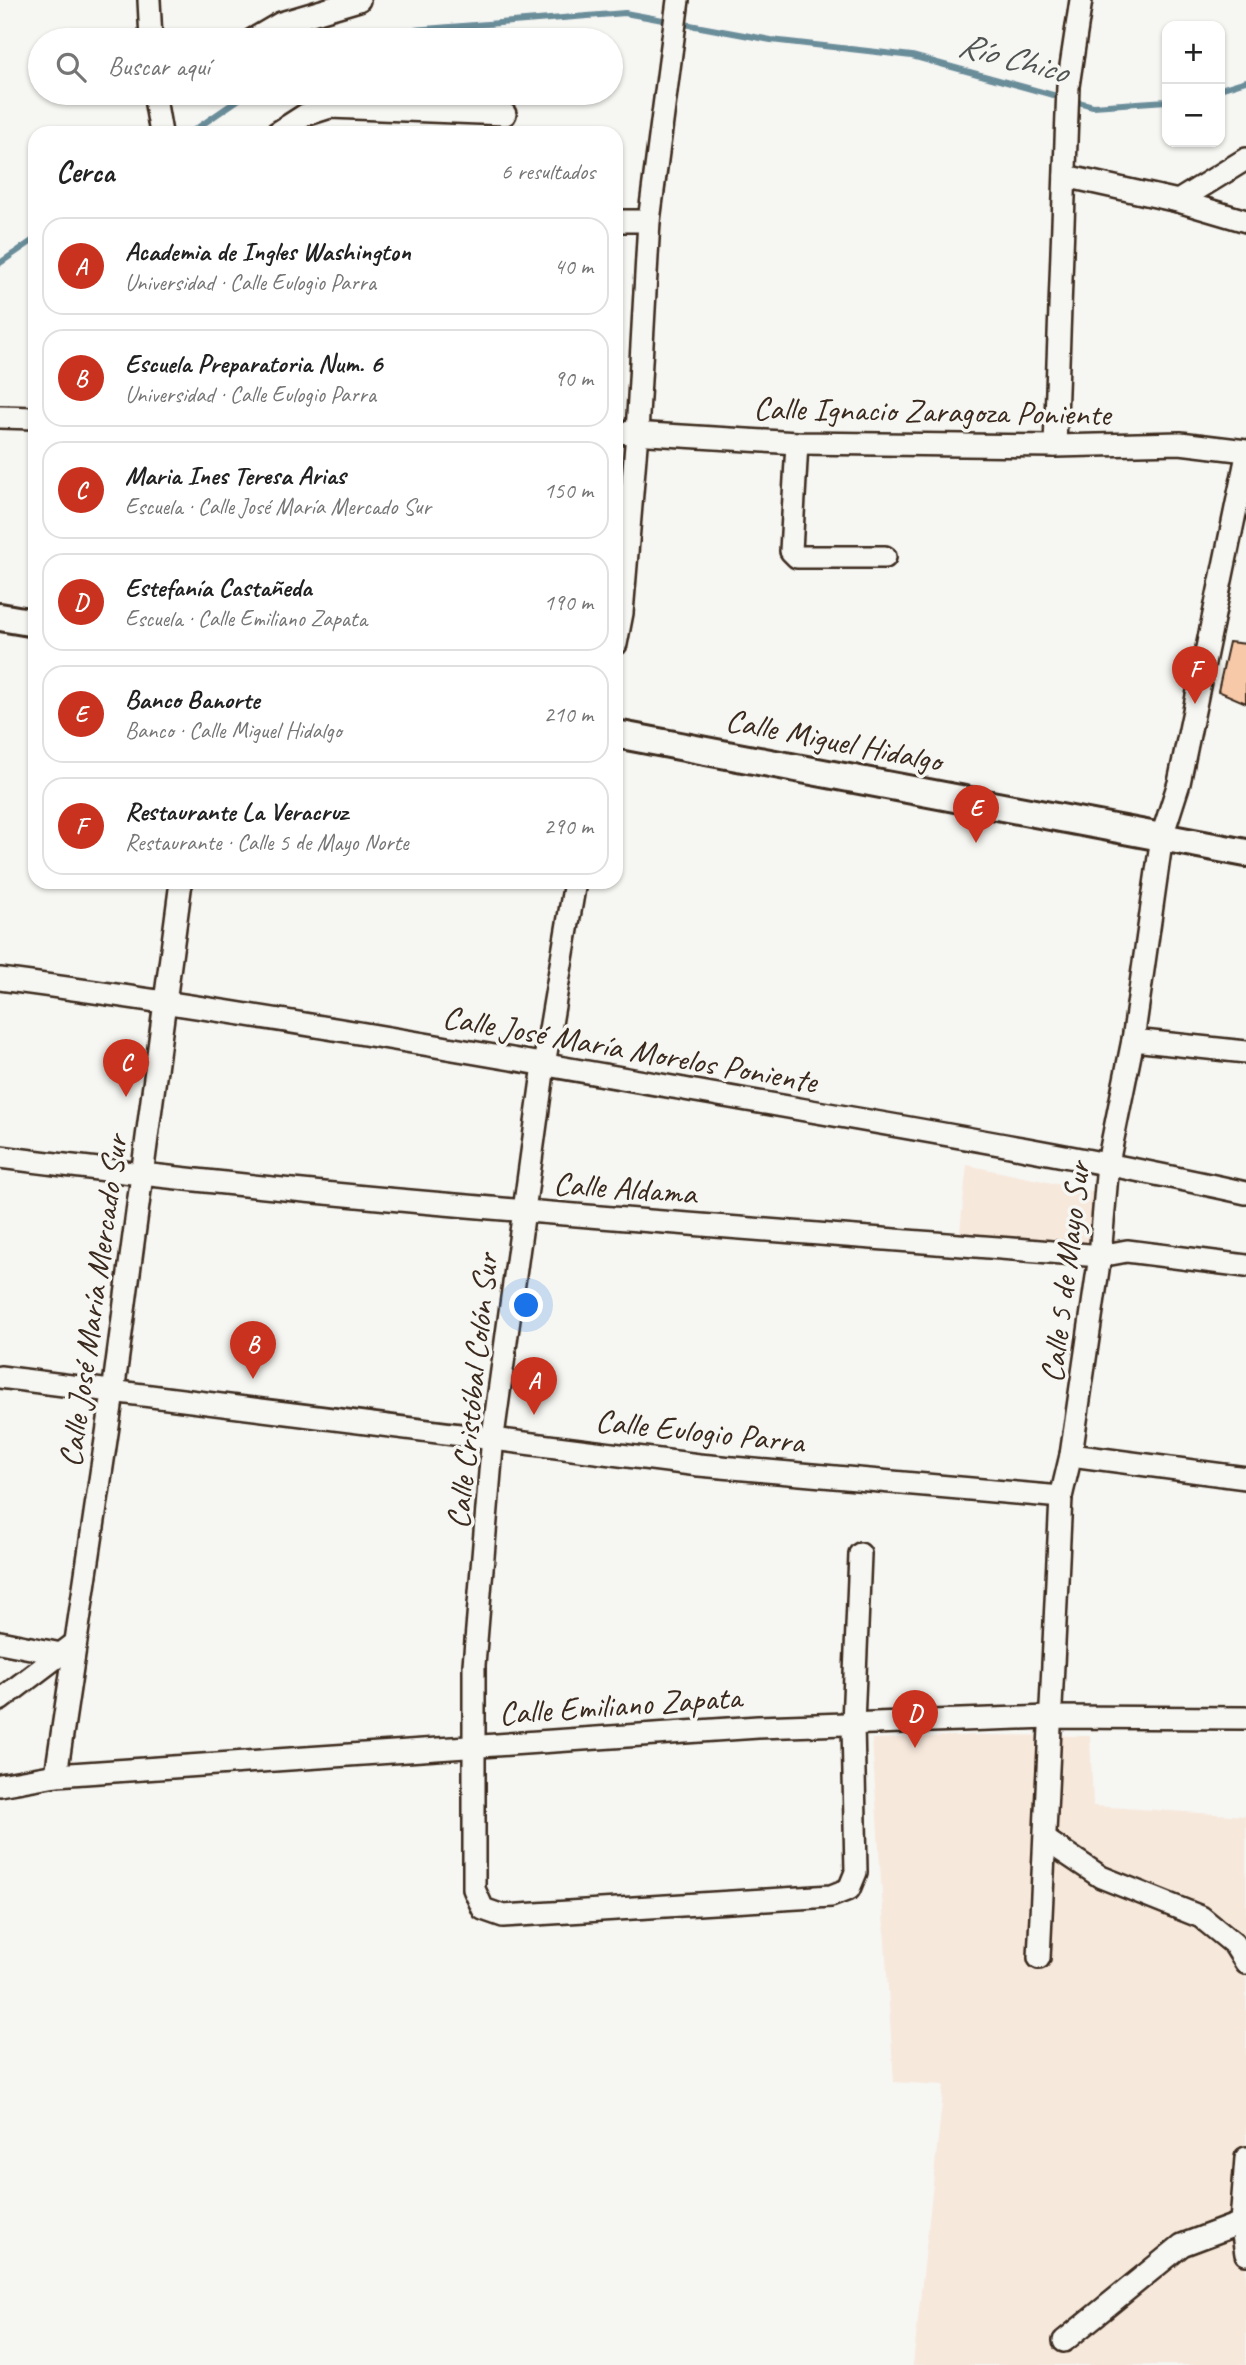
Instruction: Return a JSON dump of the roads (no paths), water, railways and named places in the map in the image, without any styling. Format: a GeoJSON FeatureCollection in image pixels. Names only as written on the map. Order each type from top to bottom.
{"type":"FeatureCollection","features":[{"type":"Feature","properties":{"kind":"main road"},"geometry":{"type":"LineString","coordinates":[[0,617],[28,622]]}},
{"type":"Feature","properties":{"kind":"main road","name":"Calle Miguel Hidalgo"},"geometry":{"type":"LineString","coordinates":[[623,735],[1246,853]]}},
{"type":"Feature","properties":{"kind":"street"},"geometry":{"type":"LineString","coordinates":[[149,0],[150,28]]}},
{"type":"Feature","properties":{"kind":"street"},"geometry":{"type":"LineString","coordinates":[[273,28],[281,23],[359,0]]}},
{"type":"Feature","properties":{"kind":"street"},"geometry":{"type":"LineString","coordinates":[[623,569],[626,433],[649,221],[678,0]]}},
{"type":"Feature","properties":{"kind":"street"},"geometry":{"type":"LineString","coordinates":[[1055,446],[1068,86],[1081,0]]}},
{"type":"Feature","properties":{"kind":"street"},"geometry":{"type":"LineString","coordinates":[[156,105],[160,126]]}},
{"type":"Feature","properties":{"kind":"street"},"geometry":{"type":"LineString","coordinates":[[287,126],[305,115],[330,107],[505,114]]}},
{"type":"Feature","properties":{"kind":"street"},"geometry":{"type":"LineString","coordinates":[[1178,201],[1246,159]]}},
{"type":"Feature","properties":{"kind":"street"},"geometry":{"type":"LineString","coordinates":[[1065,176],[1178,201],[1246,221]]}},
{"type":"Feature","properties":{"kind":"street"},"geometry":{"type":"LineString","coordinates":[[623,220],[649,221]]}},
{"type":"Feature","properties":{"kind":"street"},"geometry":{"type":"LineString","coordinates":[[0,417],[28,418]]}},
{"type":"Feature","properties":{"kind":"street","name":"Calle Ignacio Zaragoza Poniente"},"geometry":{"type":"LineString","coordinates":[[626,433],[797,443],[1055,446],[1180,443],[1246,450]]}},
{"type":"Feature","properties":{"kind":"street"},"geometry":{"type":"LineString","coordinates":[[797,443],[791,551],[797,557],[885,557]]}},
{"type":"Feature","properties":{"kind":"street","name":"Calle 5 de Mayo Sur"},"geometry":{"type":"LineString","coordinates":[[1038,1958],[1046,1840],[1049,1717],[1061,1497],[1071,1455],[1100,1256],[1108,1163],[1133,1040],[1162,836],[1179,783],[1246,460]]}},
{"type":"Feature","properties":{"kind":"street","name":"Calle José María Mercado Sur"},"geometry":{"type":"LineString","coordinates":[[56,1775],[68,1649],[113,1393],[180,889]]}},
{"type":"Feature","properties":{"kind":"street","name":"Calle Cristóbal Colón Sur"},"geometry":{"type":"LineString","coordinates":[[574,889],[544,1065],[493,1436],[474,1665],[474,1889],[483,1909],[503,1916],[831,1896],[849,1889],[856,1872],[853,1723]]}},
{"type":"Feature","properties":{"kind":"street","name":"Calle José María Morelos Poniente"},"geometry":{"type":"LineString","coordinates":[[0,979],[164,1001],[544,1065],[1108,1163],[1246,1193]]}},
{"type":"Feature","properties":{"kind":"street"},"geometry":{"type":"LineString","coordinates":[[1133,1040],[1246,1052]]}},
{"type":"Feature","properties":{"kind":"street","name":"Calle Aldama"},"geometry":{"type":"LineString","coordinates":[[0,1157],[140,1175],[523,1211],[1100,1256],[1127,1251],[1246,1266]]}},
{"type":"Feature","properties":{"kind":"street","name":"Calle Eulogio Parra"},"geometry":{"type":"LineString","coordinates":[[0,1377],[113,1393],[493,1436],[699,1465],[1061,1497]]}},
{"type":"Feature","properties":{"kind":"street"},"geometry":{"type":"LineString","coordinates":[[1071,1455],[1246,1478]]}},
{"type":"Feature","properties":{"kind":"street"},"geometry":{"type":"LineString","coordinates":[[853,1723],[860,1553]]}},
{"type":"Feature","properties":{"kind":"street"},"geometry":{"type":"LineString","coordinates":[[0,1642],[68,1649]]}},
{"type":"Feature","properties":{"kind":"street"},"geometry":{"type":"LineString","coordinates":[[0,1700],[68,1649]]}},
{"type":"Feature","properties":{"kind":"street","name":"Calle Emiliano Zapata"},"geometry":{"type":"LineString","coordinates":[[0,1785],[56,1775],[853,1723],[1049,1717],[1246,1718]]}},
{"type":"Feature","properties":{"kind":"street"},"geometry":{"type":"LineString","coordinates":[[1046,1840],[1101,1877],[1201,1917],[1234,1944],[1246,1963]]}},
{"type":"Feature","properties":{"kind":"street"},"geometry":{"type":"LineString","coordinates":[[1246,2158],[1243,2222],[1246,2255]]}},
{"type":"Feature","properties":{"kind":"street"},"geometry":{"type":"LineString","coordinates":[[1064,2341],[1182,2245],[1243,2222]]}},
{"type":"Feature","properties":{"kind":"waterway","name":"Río Chico"},"geometry":{"type":"LineString","coordinates":[[438,28],[625,13],[771,40],[912,56],[1093,106],[1162,101]]}},
{"type":"Feature","properties":{"kind":"waterway","name":"Río Chico"},"geometry":{"type":"LineString","coordinates":[[1225,87],[1246,81]]}},
{"type":"Feature","properties":{"kind":"waterway","name":"Río Chico"},"geometry":{"type":"LineString","coordinates":[[200,126],[231,105]]}},
{"type":"Feature","properties":{"kind":"waterway","name":"Río Chico"},"geometry":{"type":"LineString","coordinates":[[0,263],[28,244]]}},
{"type":"Feature","properties":{"kind":"place","name":"Restaurante La Veracruz"},"geometry":{"type":"Point","coordinates":[1195,704]}},
{"type":"Feature","properties":{"kind":"place","name":"Banco Banorte"},"geometry":{"type":"Point","coordinates":[976,843]}},
{"type":"Feature","properties":{"kind":"place","name":"Maria Ines Teresa Arias"},"geometry":{"type":"Point","coordinates":[126,1097]}},
{"type":"Feature","properties":{"kind":"place","name":"Escuela Preparatoria Num. 6"},"geometry":{"type":"Point","coordinates":[253,1379]}},
{"type":"Feature","properties":{"kind":"place","name":"Academia de Ingles Washington"},"geometry":{"type":"Point","coordinates":[534,1415]}},
{"type":"Feature","properties":{"kind":"place","name":"Estefanía Castañeda"},"geometry":{"type":"Point","coordinates":[915,1748]}}]}
